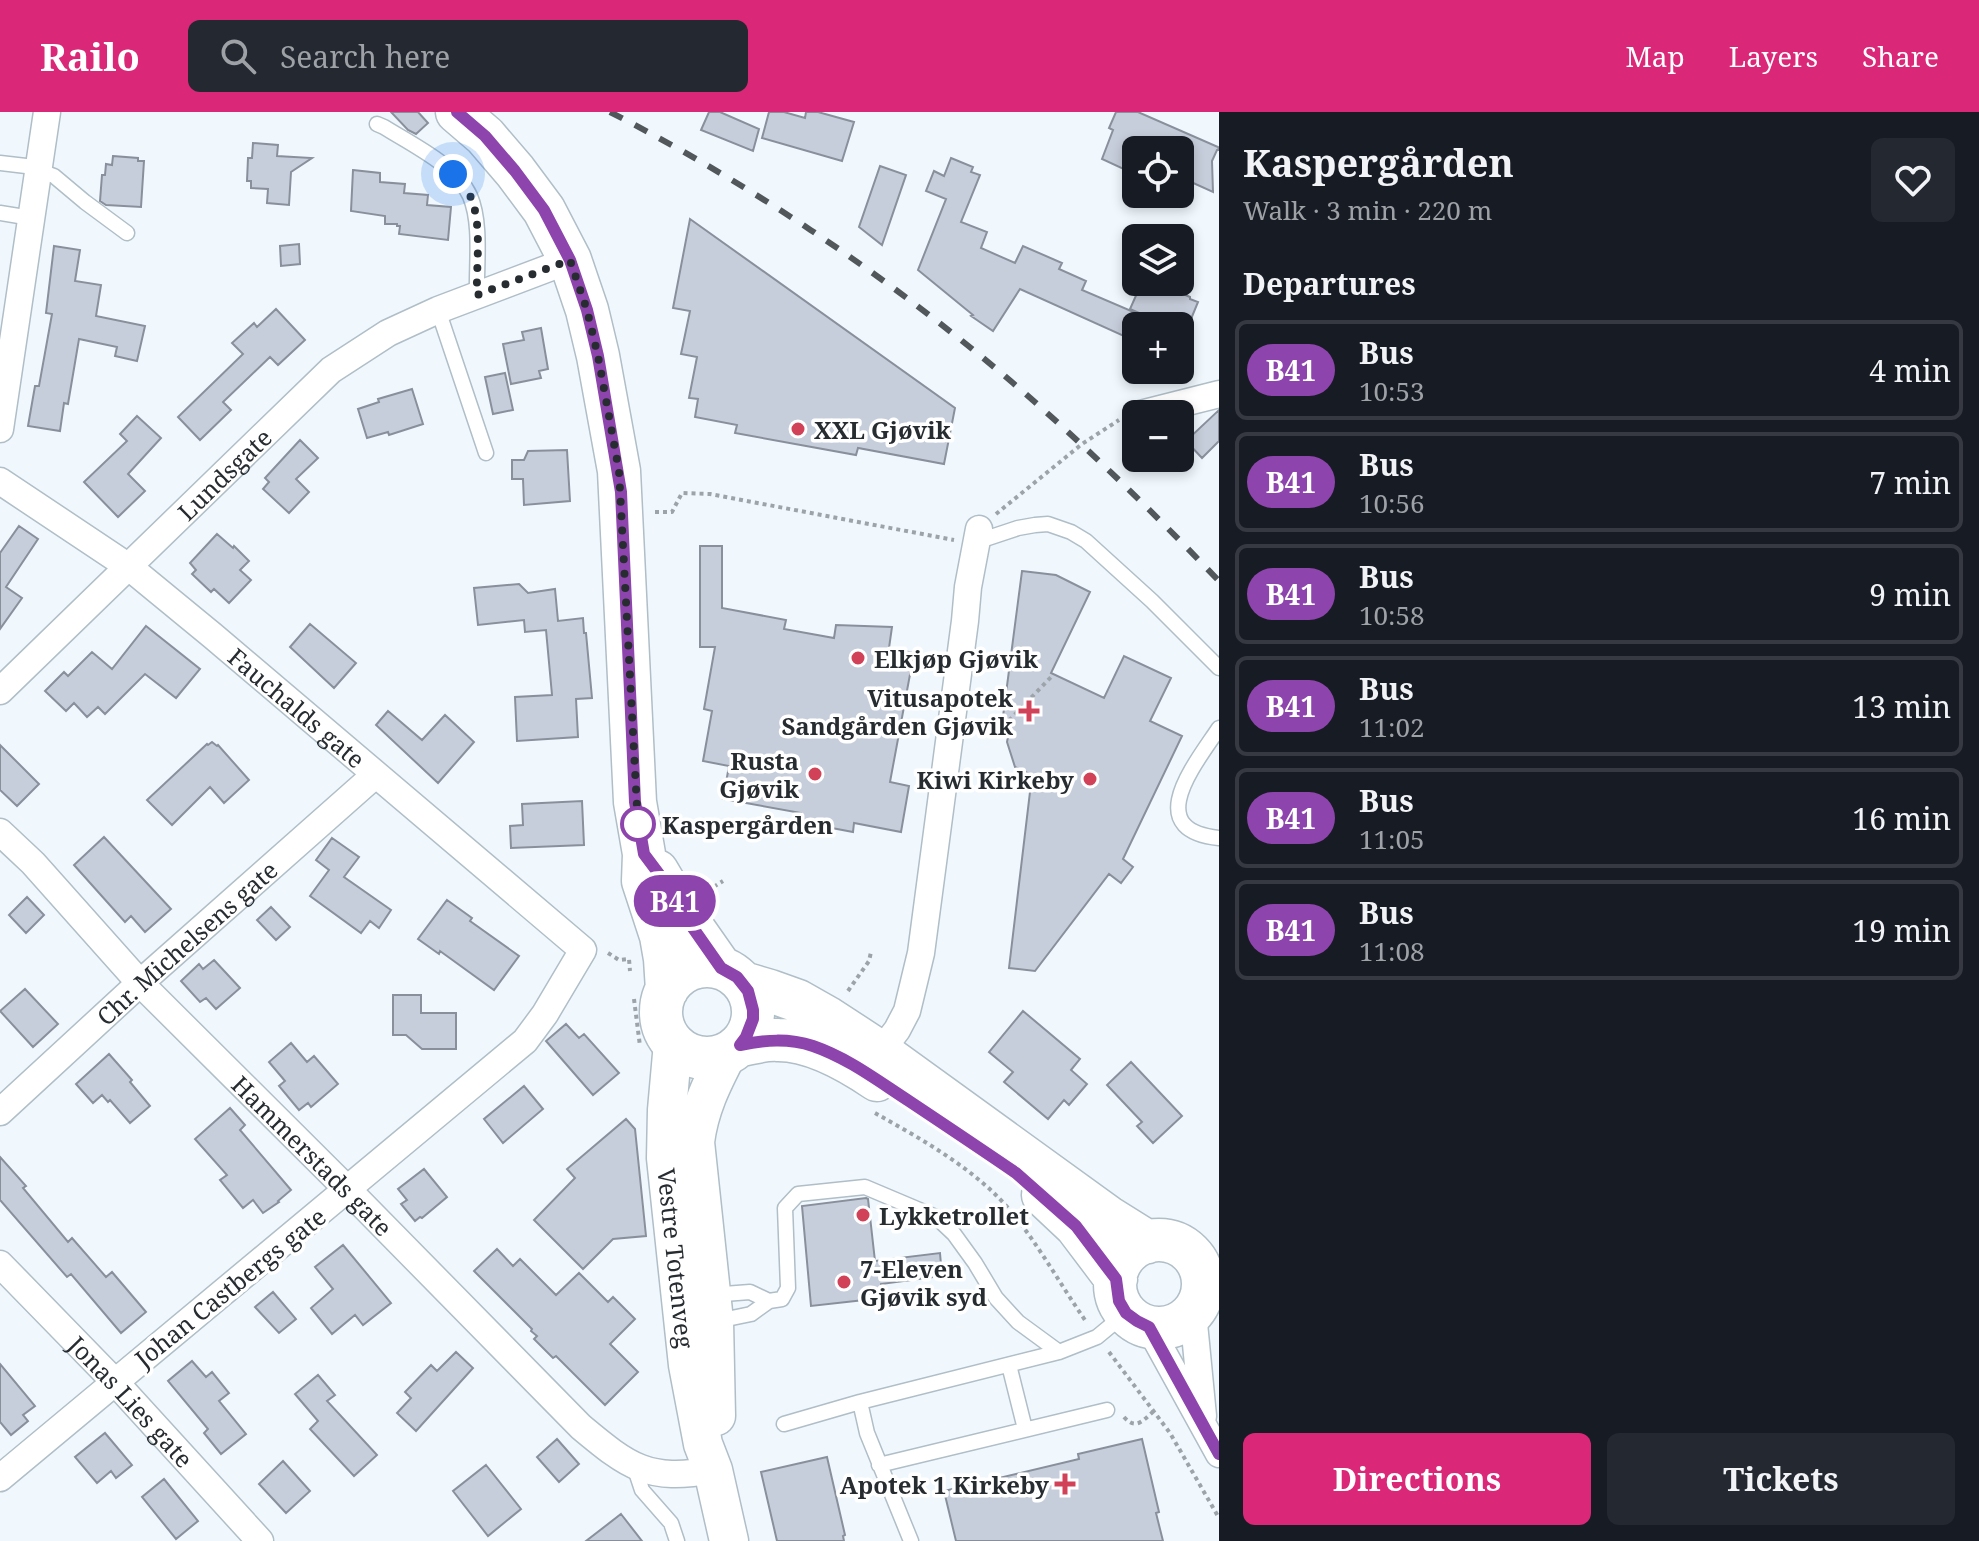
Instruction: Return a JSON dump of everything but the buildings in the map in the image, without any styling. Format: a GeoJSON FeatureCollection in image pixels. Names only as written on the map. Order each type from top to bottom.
{"type":"FeatureCollection","features":[{"type":"Feature","properties":{"kind":"main road"},"geometry":{"type":"LineString","coordinates":[[457,112],[485,136],[515,171],[544,210],[570,260],[598,356],[619,471]]}},
{"type":"Feature","properties":{"kind":"main road"},"geometry":{"type":"LineString","coordinates":[[490,112],[528,151],[565,202],[594,259],[612,312],[620,359],[619,471],[635,802],[644,854],[643,881],[665,959],[643,984]]}},
{"type":"Feature","properties":{"kind":"main road"},"geometry":{"type":"LineString","coordinates":[[644,854],[679,908],[752,1000],[753,1019],[746,1037],[734,1050]]}},
{"type":"Feature","properties":{"kind":"main road"},"geometry":{"type":"LineString","coordinates":[[711,966],[798,1001],[880,1052],[1108,1217],[1183,1243],[1200,1267],[1205,1294],[1184,1321],[1169,1327],[1122,1314],[1076,1226],[1016,1173],[861,1069],[814,1046],[765,1040],[711,1058],[657,1046],[664,1027],[662,1008],[643,984],[673,982],[690,970],[711,966]]}},
{"type":"Feature","properties":{"kind":"main road","name":"Vestre Totenveg"},"geometry":{"type":"LineString","coordinates":[[657,1046],[667,1110],[666,1158],[700,1310],[716,1407],[713,1470],[729,1541]]}},
{"type":"Feature","properties":{"kind":"main road","name":"Vestre Totenveg"},"geometry":{"type":"LineString","coordinates":[[700,1310],[697,1122],[711,1084],[734,1050]]}},
{"type":"Feature","properties":{"kind":"main road"},"geometry":{"type":"LineString","coordinates":[[1122,1314],[1118,1268],[1126,1256],[1134,1248],[1183,1243]]}},
{"type":"Feature","properties":{"kind":"street"},"geometry":{"type":"LineString","coordinates":[[0,429],[47,112]]}},
{"type":"Feature","properties":{"kind":"street","name":"Lundsgate"},"geometry":{"type":"LineString","coordinates":[[0,691],[331,370],[388,333],[438,310],[570,260]]}},
{"type":"Feature","properties":{"kind":"street"},"geometry":{"type":"LineString","coordinates":[[1194,400],[1219,394]]}},
{"type":"Feature","properties":{"kind":"street","name":"Fauchalds gate"},"geometry":{"type":"LineString","coordinates":[[0,481],[129,567],[375,775],[592,950]]}},
{"type":"Feature","properties":{"kind":"street"},"geometry":{"type":"LineString","coordinates":[[880,1052],[907,1011],[921,953],[968,587],[978,535]]}},
{"type":"Feature","properties":{"kind":"street","name":"Chr. Michelsens gate"},"geometry":{"type":"LineString","coordinates":[[0,1112],[375,775]]}},
{"type":"Feature","properties":{"kind":"street","name":"Hammerstads gate"},"geometry":{"type":"LineString","coordinates":[[0,832],[33,863],[140,983],[581,1427],[615,1455],[634,1466],[669,1474],[713,1470]]}},
{"type":"Feature","properties":{"kind":"street","name":"Johan Castbergs gate"},"geometry":{"type":"LineString","coordinates":[[0,1478],[525,1041],[592,950]]}},
{"type":"Feature","properties":{"kind":"street","name":"Jonas Lies gate"},"geometry":{"type":"LineString","coordinates":[[0,1264],[115,1382],[260,1541]]}},
{"type":"Feature","properties":{"kind":"street"},"geometry":{"type":"LineString","coordinates":[[1204,1427],[1205,1294]]}},
{"type":"Feature","properties":{"kind":"street"},"geometry":{"type":"LineString","coordinates":[[1122,1314],[1204,1427],[1219,1454]]}},
{"type":"Feature","properties":{"kind":"lane"},"geometry":{"type":"LineString","coordinates":[[377,124],[433,158],[466,189],[471,198],[488,291]]}},
{"type":"Feature","properties":{"kind":"lane"},"geometry":{"type":"LineString","coordinates":[[0,163],[26,166],[54,176],[127,233]]}},
{"type":"Feature","properties":{"kind":"lane"},"geometry":{"type":"LineString","coordinates":[[0,213],[31,218]]}},
{"type":"Feature","properties":{"kind":"lane"},"geometry":{"type":"LineString","coordinates":[[438,310],[486,453]]}},
{"type":"Feature","properties":{"kind":"lane"},"geometry":{"type":"LineString","coordinates":[[978,535],[1048,524],[1071,532],[1086,541],[1141,590],[1219,668]]}},
{"type":"Feature","properties":{"kind":"lane"},"geometry":{"type":"LineString","coordinates":[[1219,728],[1180,791],[1177,808],[1183,822],[1192,830],[1206,837],[1219,838]]}},
{"type":"Feature","properties":{"kind":"lane"},"geometry":{"type":"LineString","coordinates":[[700,1310],[751,1314],[769,1301],[782,1299],[788,1288],[785,1208],[798,1194],[865,1187],[936,1217],[954,1234],[996,1298],[1018,1322],[1059,1352]]}},
{"type":"Feature","properties":{"kind":"lane"},"geometry":{"type":"LineString","coordinates":[[700,1310],[750,1292],[769,1301]]}},
{"type":"Feature","properties":{"kind":"lane"},"geometry":{"type":"LineString","coordinates":[[784,1424],[1059,1352],[1122,1314]]}},
{"type":"Feature","properties":{"kind":"lane"},"geometry":{"type":"LineString","coordinates":[[1009,1365],[1025,1429]]}},
{"type":"Feature","properties":{"kind":"lane"},"geometry":{"type":"LineString","coordinates":[[860,1402],[867,1433],[911,1541]]}},
{"type":"Feature","properties":{"kind":"lane"},"geometry":{"type":"LineString","coordinates":[[879,1465],[1107,1410]]}},
{"type":"Feature","properties":{"kind":"lane","name":"Hammerstads gate"},"geometry":{"type":"LineString","coordinates":[[634,1466],[642,1490],[671,1523],[677,1541]]}},
{"type":"Feature","properties":{"kind":"path"},"geometry":{"type":"LineString","coordinates":[[657,513],[672,512],[682,493],[710,494],[957,540],[978,535],[1082,444],[1122,422]]}},
{"type":"Feature","properties":{"kind":"path"},"geometry":{"type":"LineString","coordinates":[[998,732],[1053,675]]}},
{"type":"Feature","properties":{"kind":"path"},"geometry":{"type":"LineString","coordinates":[[998,718],[998,732]]}},
{"type":"Feature","properties":{"kind":"path"},"geometry":{"type":"LineString","coordinates":[[976,727],[998,732]]}},
{"type":"Feature","properties":{"kind":"path"},"geometry":{"type":"LineString","coordinates":[[592,950],[619,960],[629,959],[643,984],[657,1046]]}},
{"type":"Feature","properties":{"kind":"path"},"geometry":{"type":"LineString","coordinates":[[847,993],[869,961],[871,952]]}},
{"type":"Feature","properties":{"kind":"path"},"geometry":{"type":"LineString","coordinates":[[865,1107],[930,1144],[986,1186],[1012,1213],[1073,1303],[1122,1314],[1154,1411],[1219,1518]]}},
{"type":"Feature","properties":{"kind":"path"},"geometry":{"type":"LineString","coordinates":[[1107,1410],[1116,1409],[1133,1425],[1154,1411]]}},
{"type":"Feature","properties":{"kind":"railway"},"geometry":{"type":"LineString","coordinates":[[610,112],[768,203],[918,307],[1066,430],[1219,581]]}},
{"type":"Feature","properties":{"kind":"bus line","name":"B41"},"geometry":{"type":"LineString","coordinates":[[457,112],[485,136],[544,210],[570,260],[587,310],[619,471],[638,826],[644,854],[699,938],[721,968],[737,977],[748,991],[753,1019],[740,1045],[781,1040],[814,1046],[861,1069],[1038,1190],[1076,1226],[1116,1279],[1119,1301],[1126,1313],[1149,1327],[1219,1454]]}},
{"type":"Feature","properties":{"kind":"place","name":"XXL Gjøvik"},"geometry":{"type":"Point","coordinates":[798,429]}},
{"type":"Feature","properties":{"kind":"place","name":"Elkjøp Gjøvik"},"geometry":{"type":"Point","coordinates":[858,658]}},
{"type":"Feature","properties":{"kind":"place","name":"Vitusapotek Sandgården Gjøvik"},"geometry":{"type":"Point","coordinates":[1029,711]}},
{"type":"Feature","properties":{"kind":"place","name":"Rusta Gjøvik"},"geometry":{"type":"Point","coordinates":[815,774]}},
{"type":"Feature","properties":{"kind":"place","name":"Kiwi Kirkeby"},"geometry":{"type":"Point","coordinates":[1090,779]}},
{"type":"Feature","properties":{"kind":"place","name":"Kaspergården"},"geometry":{"type":"Point","coordinates":[638,824]}},
{"type":"Feature","properties":{"kind":"place","name":"Lykketrollet"},"geometry":{"type":"Point","coordinates":[863,1215]}},
{"type":"Feature","properties":{"kind":"place","name":"7-Eleven Gjøvik syd"},"geometry":{"type":"Point","coordinates":[844,1282]}},
{"type":"Feature","properties":{"kind":"place","name":"Apotek 1 Kirkeby"},"geometry":{"type":"Point","coordinates":[1065,1484]}},
{"type":"Feature","properties":{"kind":"route"},"geometry":{"type":"LineString","coordinates":[[453,174],[466,189],[474,208],[477,295],[570,260],[587,310],[619,471],[638,824]]}}]}
